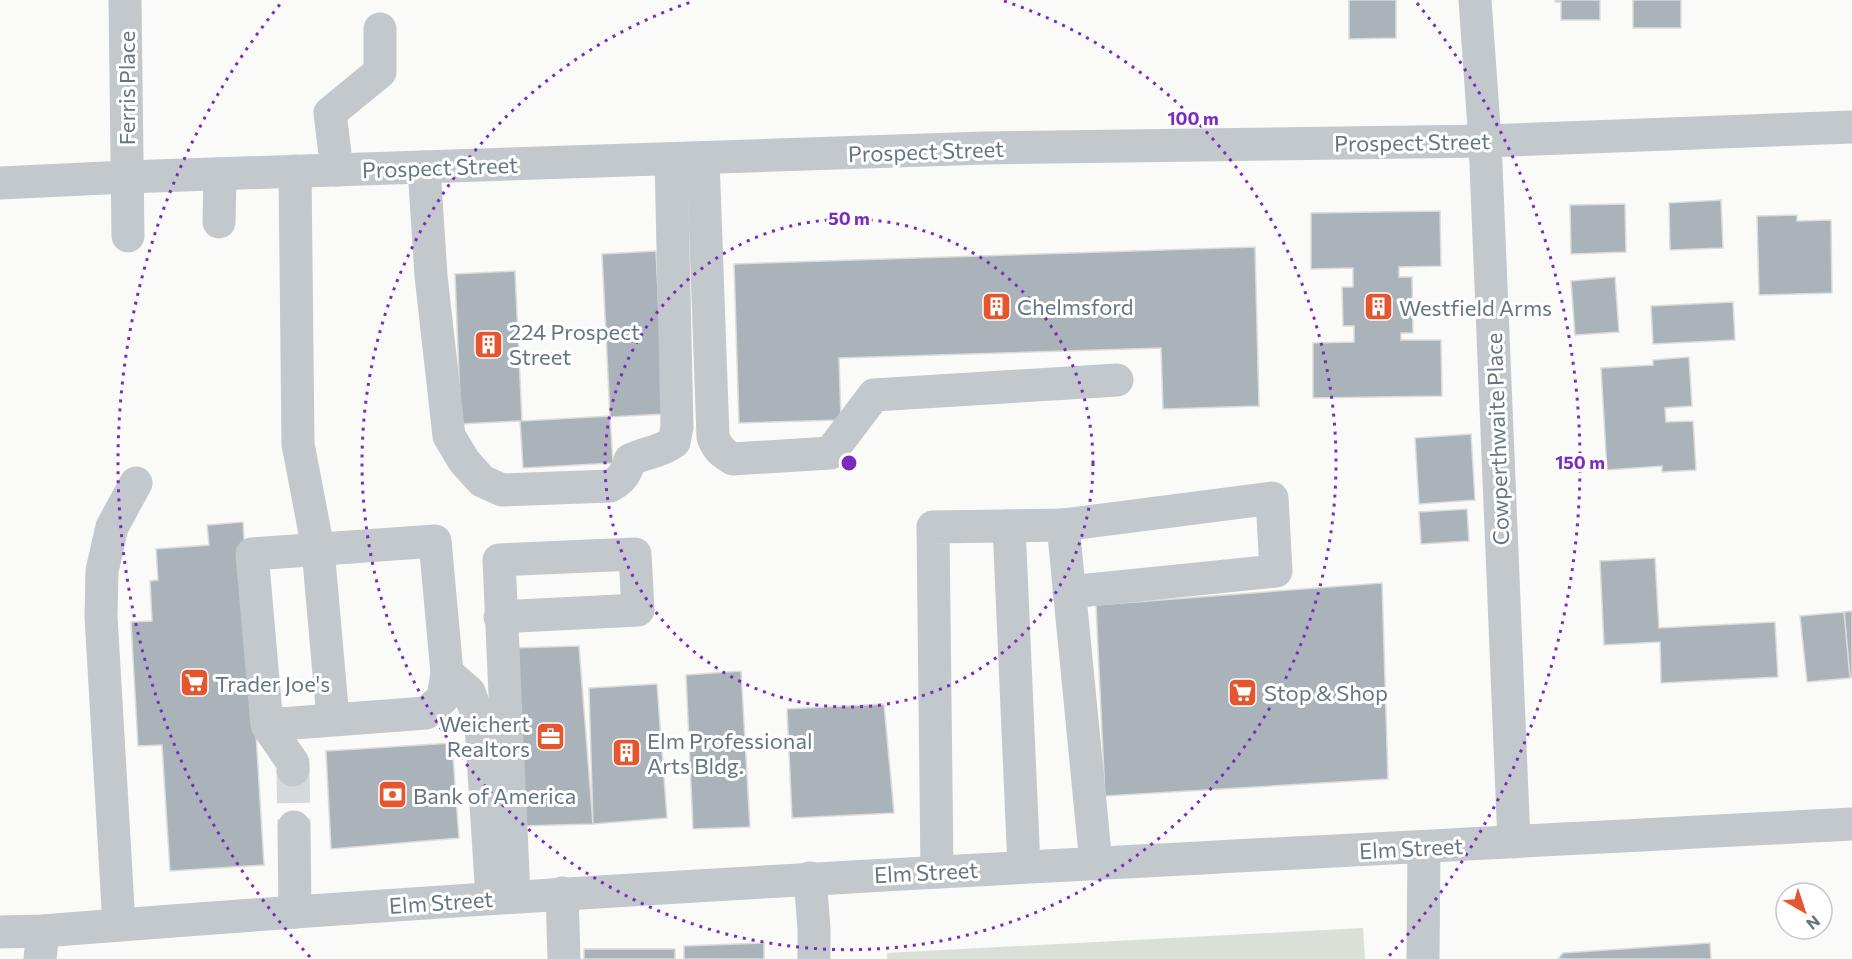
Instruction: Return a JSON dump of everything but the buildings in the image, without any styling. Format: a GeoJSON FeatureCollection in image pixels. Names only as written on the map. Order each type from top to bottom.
{"type":"FeatureCollection","features":[{"type":"Feature","properties":{"kind":"street","name":"Ferris Place"},"geometry":{"type":"LineString","coordinates":[[125,0],[128,236]]}},
{"type":"Feature","properties":{"kind":"street","name":"Cowperthwaite Place"},"geometry":{"type":"LineString","coordinates":[[1475,0],[1485,141],[1514,842]]}},
{"type":"Feature","properties":{"kind":"street"},"geometry":{"type":"LineString","coordinates":[[337,170],[330,113],[380,72],[380,28]]}},
{"type":"Feature","properties":{"kind":"street","name":"Prospect Street"},"geometry":{"type":"LineString","coordinates":[[0,183],[997,148],[1485,141],[1852,128]]}},
{"type":"Feature","properties":{"kind":"street"},"geometry":{"type":"LineString","coordinates":[[424,167],[431,276],[450,436],[464,461],[482,481],[502,490],[610,486],[619,482],[630,460],[640,455],[662,451],[674,442],[677,427],[687,158]]}},
{"type":"Feature","properties":{"kind":"street"},"geometry":{"type":"LineString","coordinates":[[687,158],[712,437],[722,453],[733,459],[830,453],[874,395],[1117,380]]}},
{"type":"Feature","properties":{"kind":"street"},"geometry":{"type":"LineString","coordinates":[[295,171],[298,444],[318,549],[333,719]]}},
{"type":"Feature","properties":{"kind":"street"},"geometry":{"type":"LineString","coordinates":[[219,222],[220,174]]}},
{"type":"Feature","properties":{"kind":"street"},"geometry":{"type":"LineString","coordinates":[[119,925],[101,615],[102,571],[112,527],[136,483]]}},
{"type":"Feature","properties":{"kind":"street"},"geometry":{"type":"LineString","coordinates":[[937,872],[933,527],[1063,525],[1272,498],[1276,571],[1069,592]]}},
{"type":"Feature","properties":{"kind":"street"},"geometry":{"type":"LineString","coordinates":[[1063,525],[1096,864]]}},
{"type":"Feature","properties":{"kind":"street"},"geometry":{"type":"LineString","coordinates":[[1009,526],[1024,867]]}},
{"type":"Feature","properties":{"kind":"street"},"geometry":{"type":"LineString","coordinates":[[267,725],[426,714],[442,698],[447,674],[435,541],[252,554],[267,725],[293,763],[292,770]]}},
{"type":"Feature","properties":{"kind":"street"},"geometry":{"type":"LineString","coordinates":[[500,617],[503,897]]}},
{"type":"Feature","properties":{"kind":"street"},"geometry":{"type":"LineString","coordinates":[[447,674],[469,692],[481,725],[503,897]]}},
{"type":"Feature","properties":{"kind":"street","name":"Elm Street"},"geometry":{"type":"LineString","coordinates":[[0,932],[42,945],[119,925],[562,893],[1852,824]]}},
{"type":"Feature","properties":{"kind":"street"},"geometry":{"type":"LineString","coordinates":[[294,827],[296,912]]}},
{"type":"Feature","properties":{"kind":"street"},"geometry":{"type":"LineString","coordinates":[[1423,959],[1424,847]]}},
{"type":"Feature","properties":{"kind":"street"},"geometry":{"type":"LineString","coordinates":[[810,878],[814,959]]}},
{"type":"Feature","properties":{"kind":"street"},"geometry":{"type":"LineString","coordinates":[[562,893],[564,959]]}},
{"type":"Feature","properties":{"kind":"shaded area"},"geometry":{"type":"Polygon","coordinates":[[[1363,928],[1365,959],[887,959],[887,953],[1363,928]]]}},
{"type":"Feature","properties":{"kind":"tunnel"},"geometry":{"type":"LineString","coordinates":[[293,770],[294,827]]}},
{"type":"Feature","properties":{"kind":"place","name":"Chelmsford"},"geometry":{"type":"Point","coordinates":[996,306]}},
{"type":"Feature","properties":{"kind":"place","name":"Westfield Arms"},"geometry":{"type":"Point","coordinates":[1378,307]}},
{"type":"Feature","properties":{"kind":"place","name":"224 Prospect Street"},"geometry":{"type":"Point","coordinates":[488,344]}},
{"type":"Feature","properties":{"kind":"place","name":"Trader Joe's"},"geometry":{"type":"Point","coordinates":[194,683]}},
{"type":"Feature","properties":{"kind":"place","name":"Stop & Shop"},"geometry":{"type":"Point","coordinates":[1243,692]}},
{"type":"Feature","properties":{"kind":"place","name":"Weichert Realtors"},"geometry":{"type":"Point","coordinates":[551,736]}},
{"type":"Feature","properties":{"kind":"place","name":"Elm Professional Arts Bldg."},"geometry":{"type":"Point","coordinates":[626,753]}},
{"type":"Feature","properties":{"kind":"place","name":"Bank of America"},"geometry":{"type":"Point","coordinates":[392,795]}}]}
